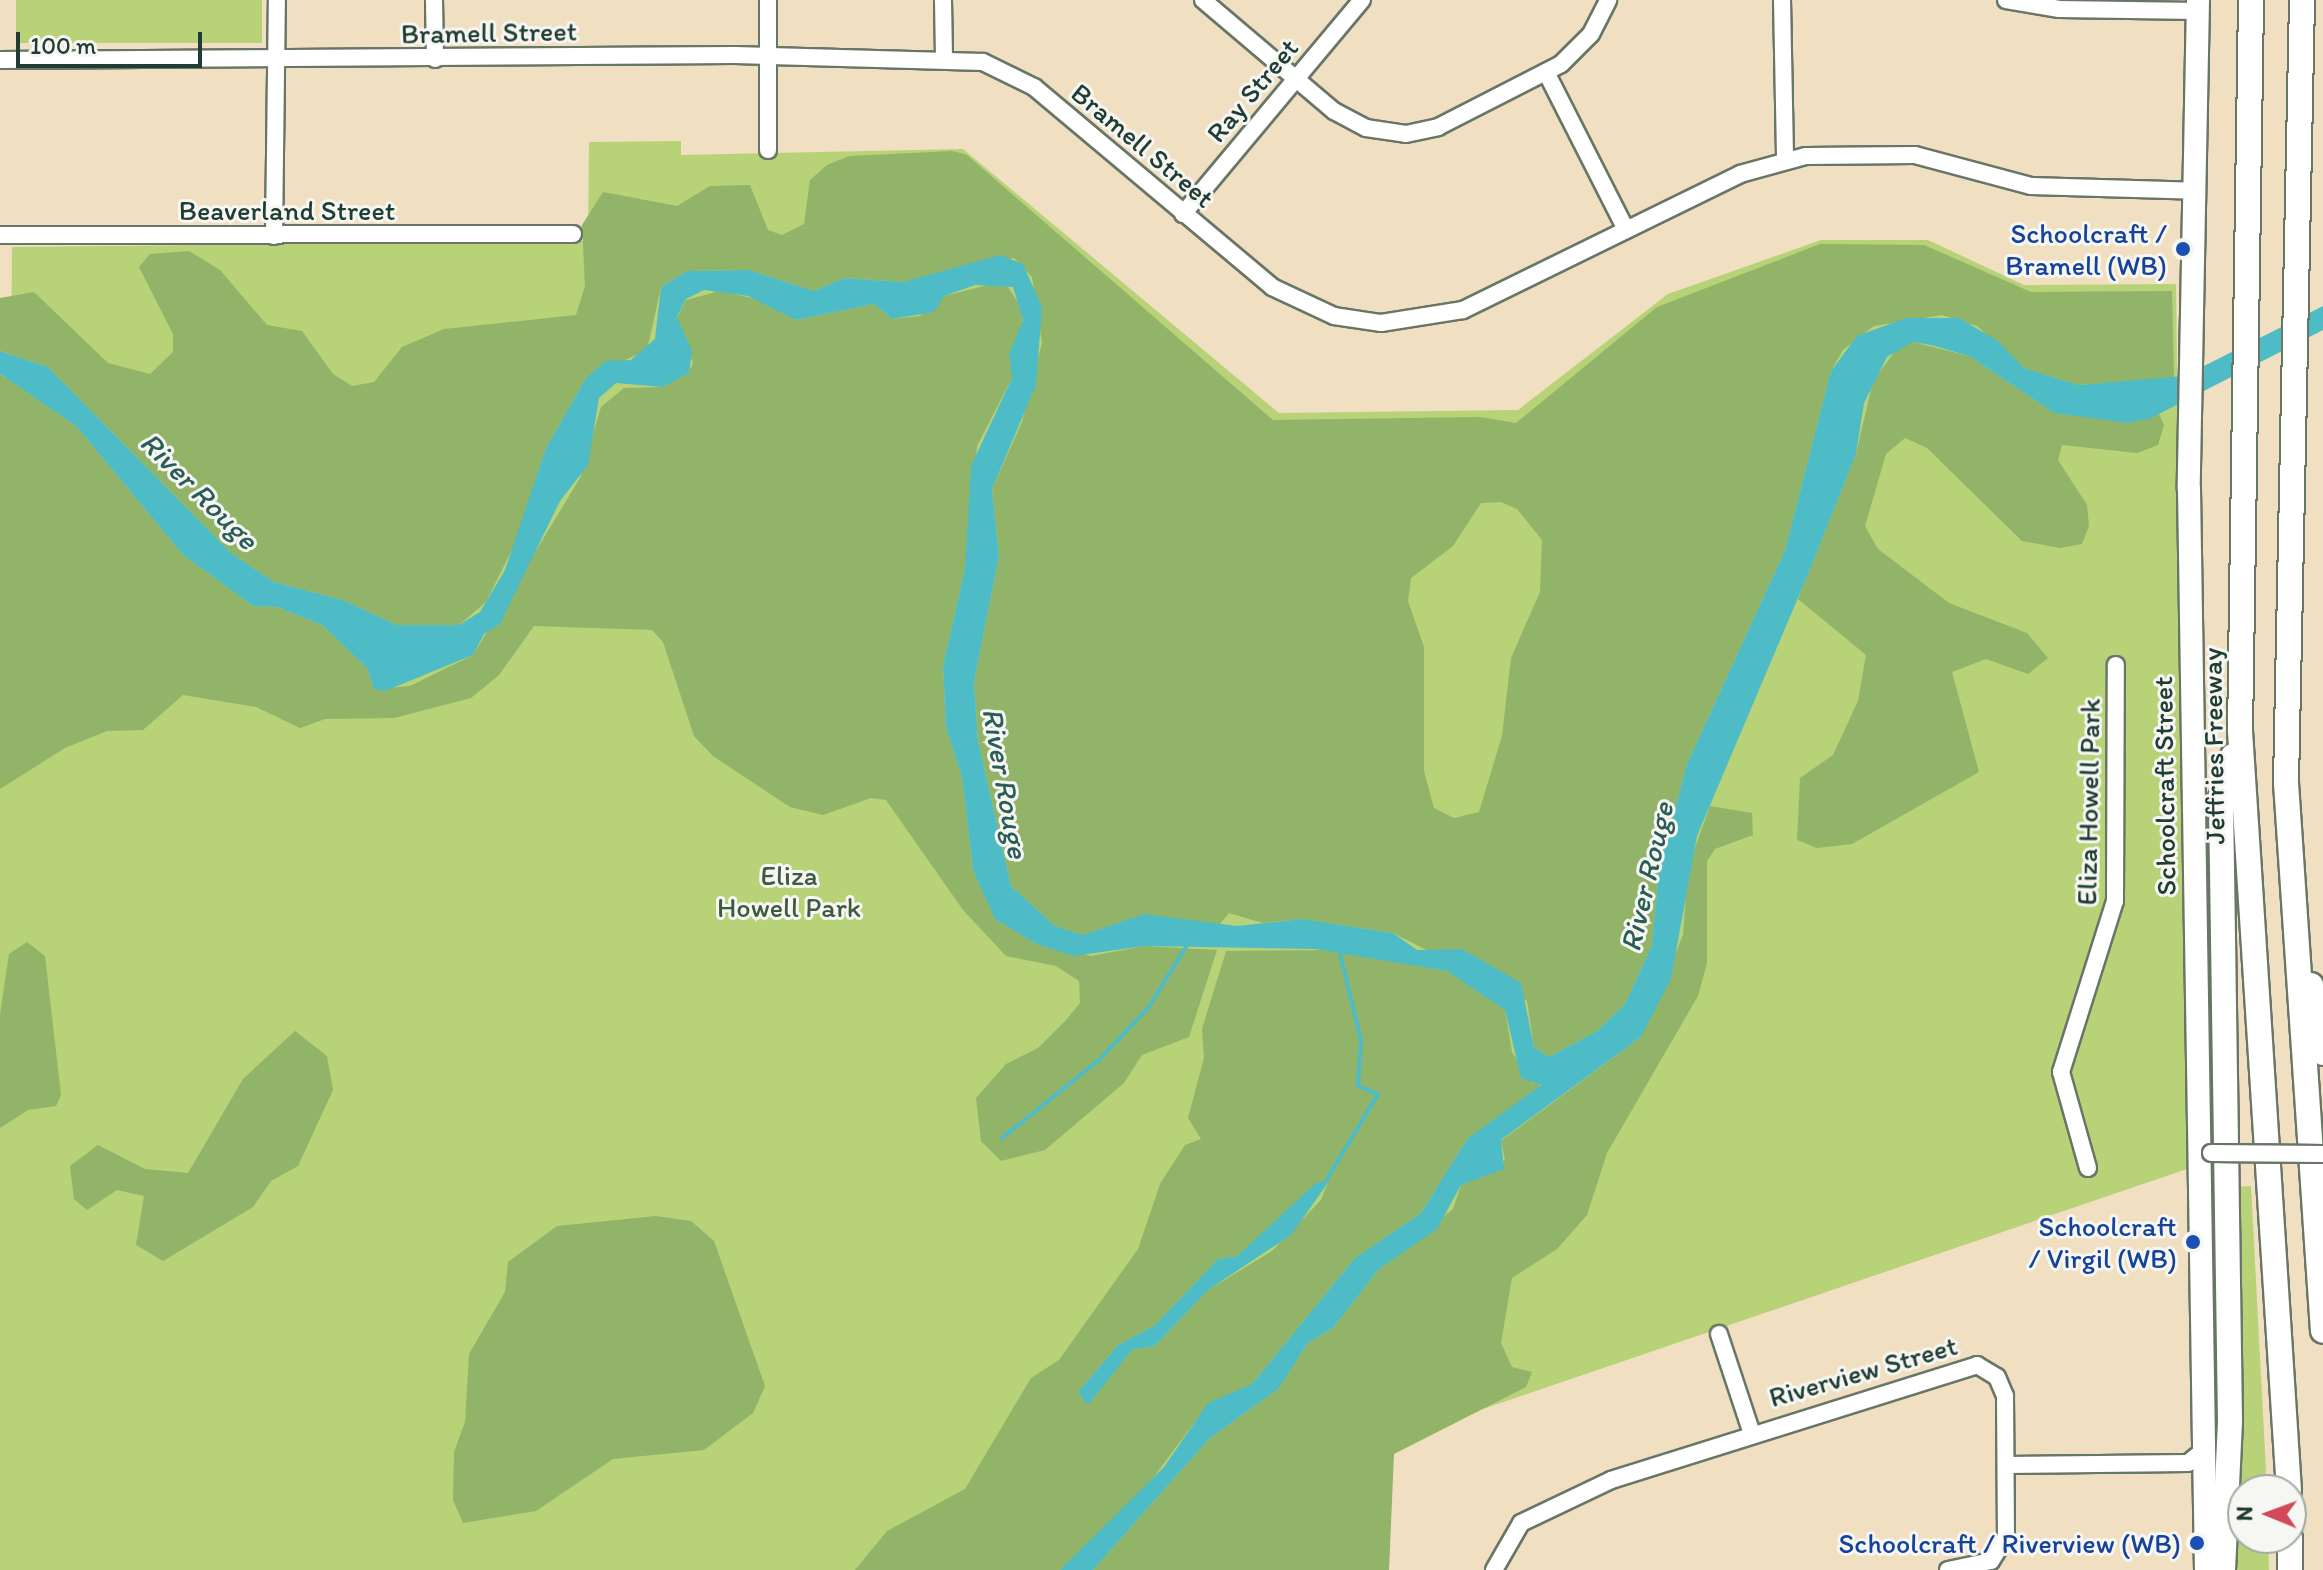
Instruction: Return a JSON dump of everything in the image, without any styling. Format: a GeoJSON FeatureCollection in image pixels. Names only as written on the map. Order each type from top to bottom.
{"type":"FeatureCollection","features":[{"type":"Feature","properties":{"kind":"highway","name":"Jeffries Freeway"},"geometry":{"type":"LineString","coordinates":[[2251,0],[2250,232],[2243,413],[2240,731],[2288,1474]]}},
{"type":"Feature","properties":{"kind":"highway"},"geometry":{"type":"LineString","coordinates":[[2302,0],[2292,375],[2291,885],[2323,1331]]}},
{"type":"Feature","properties":{"kind":"highway"},"geometry":{"type":"LineString","coordinates":[[2223,1570],[2230,1421],[2221,798],[2240,731]]}},
{"type":"Feature","properties":{"kind":"highway"},"geometry":{"type":"LineString","coordinates":[[2291,885],[2323,1053]]}},
{"type":"Feature","properties":{"kind":"main road","name":"Schoolcraft Street"},"geometry":{"type":"LineString","coordinates":[[2198,6],[2192,420],[2206,1153],[2206,1570]]}},
{"type":"Feature","properties":{"kind":"street"},"geometry":{"type":"LineString","coordinates":[[274,236],[277,0]]}},
{"type":"Feature","properties":{"kind":"street"},"geometry":{"type":"LineString","coordinates":[[434,0],[435,59]]}},
{"type":"Feature","properties":{"kind":"street"},"geometry":{"type":"LineString","coordinates":[[768,0],[768,150]]}},
{"type":"Feature","properties":{"kind":"street"},"geometry":{"type":"LineString","coordinates":[[943,0],[944,58]]}},
{"type":"Feature","properties":{"kind":"street"},"geometry":{"type":"LineString","coordinates":[[1203,0],[1353,123],[1406,134],[1438,127],[1546,72],[1582,46],[1608,0]]}},
{"type":"Feature","properties":{"kind":"street","name":"Ray Street"},"geometry":{"type":"LineString","coordinates":[[1183,214],[1362,0]]}},
{"type":"Feature","properties":{"kind":"street"},"geometry":{"type":"LineString","coordinates":[[1782,0],[1785,160]]}},
{"type":"Feature","properties":{"kind":"street"},"geometry":{"type":"LineString","coordinates":[[2006,0],[2059,9],[2198,6]]}},
{"type":"Feature","properties":{"kind":"street","name":"Bramell Street"},"geometry":{"type":"LineString","coordinates":[[0,60],[944,58],[1018,76],[1183,214],[1289,297],[1381,323],[1463,310],[1626,230],[1785,160],[1915,155],[2031,186],[2195,191]]}},
{"type":"Feature","properties":{"kind":"street"},"geometry":{"type":"LineString","coordinates":[[1546,72],[1626,230]]}},
{"type":"Feature","properties":{"kind":"street","name":"Beaverland Street"},"geometry":{"type":"LineString","coordinates":[[0,235],[573,234]]}},
{"type":"Feature","properties":{"kind":"street","name":"Eliza Howell Park"},"geometry":{"type":"LineString","coordinates":[[2088,1168],[2061,1072],[2115,901],[2116,665]]}},
{"type":"Feature","properties":{"kind":"street"},"geometry":{"type":"LineString","coordinates":[[2206,1153],[2323,1154]]}},
{"type":"Feature","properties":{"kind":"street"},"geometry":{"type":"LineString","coordinates":[[1719,1334],[1751,1431]]}},
{"type":"Feature","properties":{"kind":"street","name":"Riverview Street"},"geometry":{"type":"LineString","coordinates":[[1494,1570],[1502,1546],[1531,1516],[1751,1431],[1977,1365],[2002,1386],[2007,1465]]}},
{"type":"Feature","properties":{"kind":"street"},"geometry":{"type":"LineString","coordinates":[[1948,1570],[1985,1563],[2001,1550],[2007,1465],[2188,1463],[2204,1450]]}},
{"type":"Feature","properties":{"kind":"green space"},"geometry":{"type":"Polygon","coordinates":[[[16,0],[262,0],[262,43],[16,43],[16,0]]]}},
{"type":"Feature","properties":{"kind":"green space","name":"Eliza Howell Park"},"geometry":{"type":"Polygon","coordinates":[[[681,141],[681,155],[963,149],[1279,413],[1518,410],[1668,294],[1821,240],[1928,240],[2024,285],[2176,284],[2187,1169],[1386,1442],[1386,1570],[0,1570],[0,377],[11,378],[12,247],[588,241],[589,142],[681,141]]]}},
{"type":"Feature","properties":{"kind":"green space"},"geometry":{"type":"Polygon","coordinates":[[[953,151],[967,155],[1273,420],[1480,417],[1516,423],[1657,307],[1820,244],[1924,245],[2031,292],[2172,291],[2174,378],[2078,385],[2024,368],[1977,326],[1942,315],[1874,326],[1843,350],[1831,371],[1785,550],[1687,764],[1659,870],[1652,945],[1625,1004],[1597,1031],[1549,1057],[1534,1047],[1527,1001],[1393,933],[1302,919],[1263,923],[1229,913],[1219,925],[1144,915],[1083,935],[1055,926],[1011,886],[978,741],[974,682],[999,556],[992,489],[1022,422],[1042,343],[1032,277],[1014,258],[903,282],[844,278],[814,291],[749,270],[687,271],[661,287],[647,350],[586,378],[546,448],[519,536],[486,602],[459,625],[429,628],[397,625],[343,600],[274,582],[231,553],[48,367],[0,351],[0,298],[34,292],[108,363],[150,374],[173,352],[173,334],[139,267],[150,254],[189,251],[220,270],[267,325],[302,331],[333,374],[352,386],[374,382],[402,347],[444,329],[576,315],[585,286],[582,225],[603,192],[677,206],[710,186],[750,185],[768,230],[782,235],[804,224],[810,180],[827,165],[849,156],[953,151]],[[1501,502],[1481,503],[1453,546],[1411,578],[1408,601],[1424,647],[1424,771],[1434,808],[1454,818],[1479,812],[1502,736],[1511,658],[1540,592],[1542,540],[1517,509],[1501,502]]]}},
{"type":"Feature","properties":{"kind":"green space"},"geometry":{"type":"Polygon","coordinates":[[[1004,281],[1023,310],[1021,331],[1012,347],[1012,378],[977,446],[965,568],[943,666],[946,728],[962,776],[973,870],[996,919],[1036,944],[1091,956],[1144,946],[1217,950],[1189,1037],[1142,1055],[1124,1083],[1045,1150],[1001,1161],[981,1141],[976,1098],[1006,1064],[1038,1048],[1067,1019],[1080,1003],[1079,981],[1056,966],[1006,956],[963,910],[886,800],[871,798],[823,815],[790,807],[713,756],[694,736],[663,642],[652,630],[534,626],[499,675],[471,698],[394,718],[325,719],[300,728],[256,707],[183,695],[143,730],[107,731],[65,748],[0,789],[0,374],[76,426],[183,555],[253,606],[277,607],[322,625],[367,668],[374,689],[410,686],[473,655],[580,478],[601,407],[624,388],[663,387],[688,373],[693,363],[677,318],[686,300],[720,291],[761,300],[796,320],[874,304],[892,319],[920,316],[944,296],[1004,281]]]}},
{"type":"Feature","properties":{"kind":"green space"},"geometry":{"type":"Polygon","coordinates":[[[1913,342],[1969,356],[2054,413],[2139,421],[2159,414],[2164,425],[2158,445],[2137,453],[2062,445],[2058,460],[2087,505],[2089,526],[2082,544],[2060,548],[2022,541],[1927,448],[1905,438],[1886,454],[1865,526],[1878,549],[1949,603],[2027,633],[2048,658],[2028,674],[1986,659],[1952,672],[1979,772],[1852,844],[1817,848],[1797,840],[1800,778],[1833,755],[1858,701],[1866,655],[1798,599],[1856,454],[1873,381],[1899,346],[1913,342]]]}},
{"type":"Feature","properties":{"kind":"green space"},"geometry":{"type":"Polygon","coordinates":[[[1710,806],[1752,813],[1753,835],[1715,849],[1707,861],[1707,963],[1698,996],[1607,1153],[1587,1215],[1557,1249],[1512,1278],[1501,1343],[1512,1367],[1532,1372],[1526,1387],[1394,1454],[1389,1570],[1093,1570],[1209,1439],[1278,1389],[1308,1343],[1333,1328],[1379,1269],[1453,1209],[1461,1185],[1505,1160],[1501,1141],[1641,1037],[1683,935],[1688,867],[1710,806]]]}},
{"type":"Feature","properties":{"kind":"green space"},"geometry":{"type":"Polygon","coordinates":[[[27,942],[45,956],[61,1095],[56,1106],[28,1110],[0,1128],[0,1014],[9,954],[27,942]]]}},
{"type":"Feature","properties":{"kind":"green space"},"geometry":{"type":"Polygon","coordinates":[[[1335,950],[1447,971],[1472,984],[1505,1010],[1512,1052],[1531,1082],[1540,1084],[1534,1096],[1467,1139],[1421,1213],[1354,1259],[1252,1384],[1203,1411],[1147,1486],[1060,1570],[855,1570],[887,1531],[965,1489],[1031,1378],[1059,1360],[1138,1249],[1160,1184],[1185,1145],[1201,1139],[1188,1118],[1204,1058],[1202,1029],[1226,951],[1335,950]],[[1329,1180],[1237,1256],[1218,1259],[1154,1326],[1118,1345],[1078,1392],[1088,1404],[1132,1350],[1155,1346],[1208,1290],[1272,1251],[1321,1200],[1329,1180]]]}},
{"type":"Feature","properties":{"kind":"green space"},"geometry":{"type":"Polygon","coordinates":[[[295,1031],[327,1056],[333,1090],[298,1166],[271,1181],[253,1207],[163,1261],[136,1245],[144,1196],[117,1190],[87,1210],[74,1199],[70,1166],[98,1145],[145,1169],[188,1173],[243,1079],[295,1031]]]}},
{"type":"Feature","properties":{"kind":"green space"},"geometry":{"type":"Polygon","coordinates":[[[2251,1186],[2266,1474],[2235,1474],[2236,1187],[2251,1186]]]}},
{"type":"Feature","properties":{"kind":"green space"},"geometry":{"type":"Polygon","coordinates":[[[656,1216],[691,1221],[714,1241],[765,1386],[753,1413],[704,1450],[613,1459],[536,1511],[463,1523],[453,1500],[454,1452],[465,1422],[469,1354],[505,1292],[508,1262],[557,1226],[656,1216]]]}},
{"type":"Feature","properties":{"kind":"green space"},"geometry":{"type":"Polygon","coordinates":[[[2234,1554],[2268,1554],[2269,1570],[2234,1570],[2234,1554]]]}},
{"type":"Feature","properties":{"kind":"water"},"geometry":{"type":"Polygon","coordinates":[[[1000,255],[1023,264],[1042,307],[1036,385],[992,489],[999,556],[974,682],[978,741],[1011,886],[1055,926],[1083,935],[1144,914],[1237,926],[1302,919],[1393,933],[1417,950],[1462,949],[1521,983],[1534,1047],[1549,1057],[1597,1031],[1625,1004],[1652,945],[1659,870],[1687,764],[1785,550],[1831,371],[1857,336],[1906,318],[1959,318],[1998,341],[2024,368],[2078,385],[2184,376],[2323,306],[2323,330],[2149,419],[2127,423],[2054,413],[1969,356],[1931,345],[1913,342],[1887,357],[1864,403],[1856,454],[1697,836],[1671,979],[1641,1037],[1501,1140],[1504,1169],[1461,1185],[1437,1229],[1379,1269],[1333,1328],[1308,1343],[1278,1389],[1209,1439],[1093,1570],[1060,1570],[1164,1467],[1208,1403],[1252,1384],[1354,1259],[1421,1213],[1467,1139],[1541,1085],[1521,1078],[1505,1010],[1447,971],[1315,949],[1144,946],[1074,956],[1036,944],[995,919],[973,870],[962,777],[946,728],[943,666],[965,568],[971,466],[1012,378],[1009,354],[1023,320],[1013,287],[975,285],[944,296],[934,312],[892,319],[874,304],[796,320],[748,296],[704,290],[686,299],[677,317],[692,351],[689,373],[663,387],[616,383],[599,398],[588,465],[560,501],[500,624],[484,634],[473,655],[385,691],[374,689],[367,668],[322,625],[277,607],[253,606],[183,555],[76,426],[0,374],[0,351],[48,367],[231,553],[274,582],[343,600],[397,625],[459,625],[480,612],[505,570],[546,448],[586,378],[606,361],[631,360],[655,339],[661,287],[687,271],[749,270],[814,291],[844,278],[903,282],[1000,255]]]}},
{"type":"Feature","properties":{"kind":"water"},"geometry":{"type":"Polygon","coordinates":[[[1330,1180],[1291,1235],[1208,1290],[1155,1346],[1132,1350],[1088,1405],[1078,1392],[1118,1345],[1154,1326],[1218,1259],[1237,1256],[1316,1183],[1330,1180]]]}},
{"type":"Feature","properties":{"kind":"waterway"},"geometry":{"type":"LineString","coordinates":[[1002,1138],[1099,1060],[1148,1008],[1187,945]]}},
{"type":"Feature","properties":{"kind":"waterway"},"geometry":{"type":"LineString","coordinates":[[1327,1179],[1378,1094],[1358,1086],[1361,1040],[1338,946]]}},
{"type":"Feature","properties":{"kind":"place","name":"Schoolcraft / Bramell (WB)"},"geometry":{"type":"Point","coordinates":[2183,249]}},
{"type":"Feature","properties":{"kind":"place","name":"Schoolcraft / Virgil (WB)"},"geometry":{"type":"Point","coordinates":[2193,1242]}},
{"type":"Feature","properties":{"kind":"place","name":"Schoolcraft / Riverview (WB)"},"geometry":{"type":"Point","coordinates":[2197,1543]}},
{"type":"Feature","properties":{"kind":"water label","name":"River Rouge"},"geometry":{"type":"Point","coordinates":[199,491]}},
{"type":"Feature","properties":{"kind":"water label","name":"River Rouge"},"geometry":{"type":"Point","coordinates":[1005,783]}},
{"type":"Feature","properties":{"kind":"water label","name":"River Rouge"},"geometry":{"type":"Point","coordinates":[1647,877]}}]}
